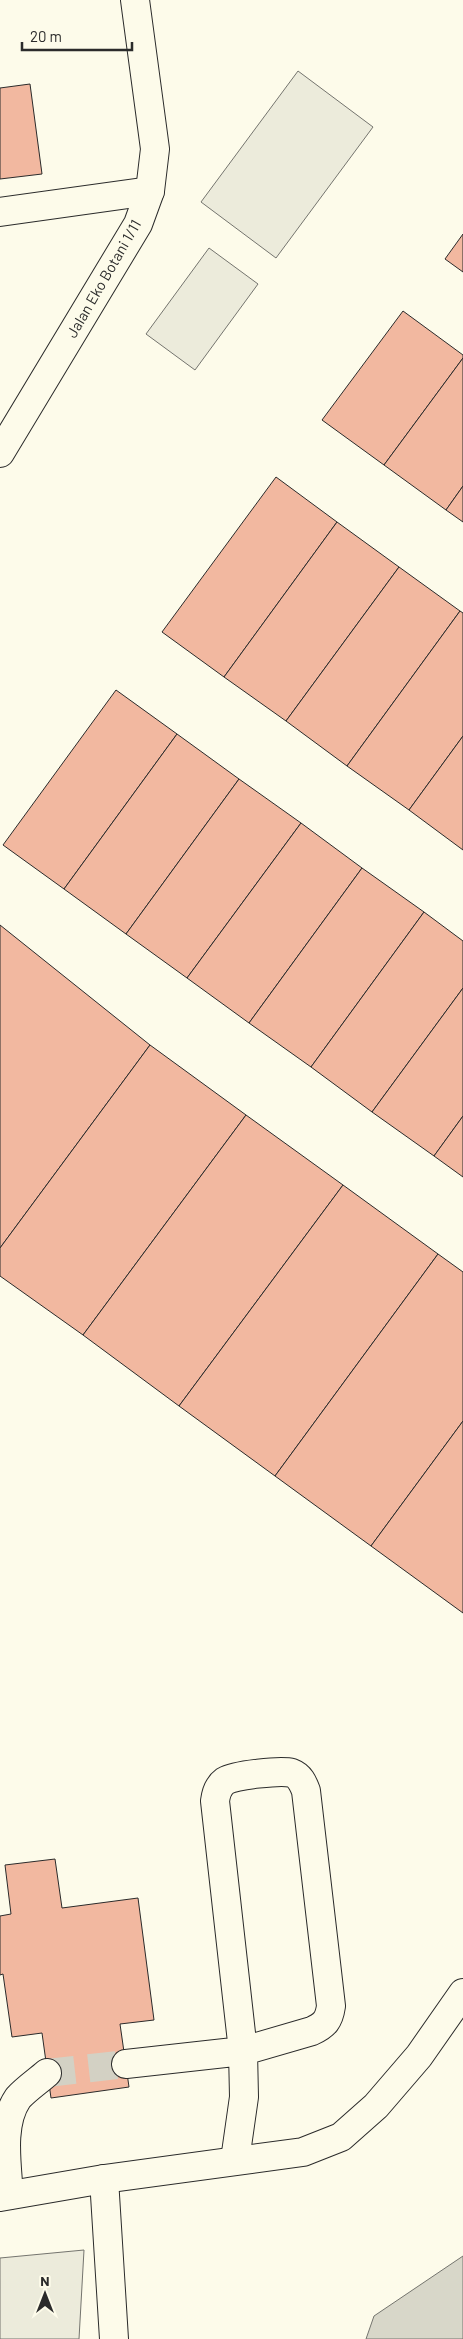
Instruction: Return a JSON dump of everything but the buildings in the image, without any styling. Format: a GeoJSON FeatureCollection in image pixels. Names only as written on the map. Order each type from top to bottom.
{"type":"FeatureCollection","features":[{"type":"Feature","properties":{"kind":"street","name":"Jalan Eko Botani 1/11"},"geometry":{"type":"LineString","coordinates":[[0,453],[138,224],[150,192],[155,149],[135,0]]}},
{"type":"Feature","properties":{"kind":"street"},"geometry":{"type":"LineString","coordinates":[[0,212],[150,192]]}},
{"type":"Feature","properties":{"kind":"street"},"geometry":{"type":"LineString","coordinates":[[126,2064],[243,2051],[312,2031],[322,2026],[330,2018],[331,2006],[306,1791],[302,1781],[293,1773],[282,1772],[235,1777],[224,1781],[217,1790],[215,1801],[243,2051],[244,2097],[235,2160]]}},
{"type":"Feature","properties":{"kind":"street"},"geometry":{"type":"LineString","coordinates":[[47,2073],[18,2098],[6,2116],[4,2134],[4,2196],[104,2179],[303,2152],[341,2137],[376,2106],[419,2056],[463,1993]]}},
{"type":"Feature","properties":{"kind":"street"},"geometry":{"type":"LineString","coordinates":[[104,2179],[114,2339]]}},
{"type":"Feature","properties":{"kind":"shaded area"},"geometry":{"type":"Polygon","coordinates":[[[298,71],[373,127],[276,258],[201,202],[298,71]]]}},
{"type":"Feature","properties":{"kind":"shaded area"},"geometry":{"type":"Polygon","coordinates":[[[209,248],[258,284],[195,370],[146,334],[209,248]]]}},
{"type":"Feature","properties":{"kind":"shaded area"},"geometry":{"type":"Polygon","coordinates":[[[84,2250],[79,2339],[0,2339],[0,2258],[84,2250]]]}},
{"type":"Feature","properties":{"kind":"shaded area"},"geometry":{"type":"Polygon","coordinates":[[[463,2256],[463,2339],[366,2339],[374,2316],[463,2256]]]}},
{"type":"Feature","properties":{"kind":"tunnel"},"geometry":{"type":"LineString","coordinates":[[47,2073],[126,2064]]}}]}
